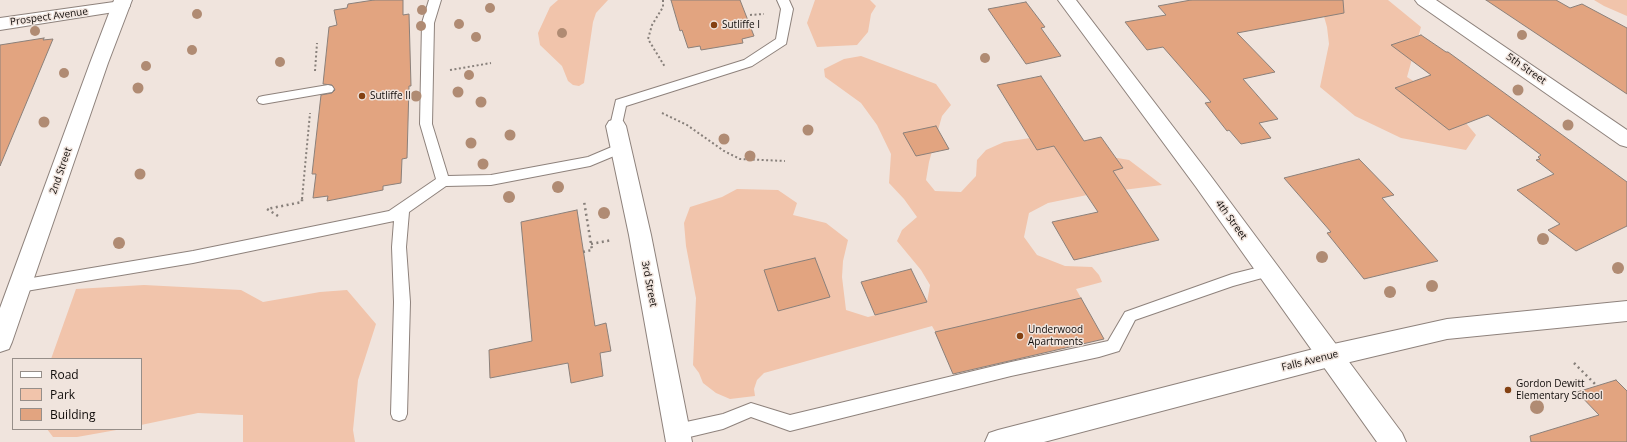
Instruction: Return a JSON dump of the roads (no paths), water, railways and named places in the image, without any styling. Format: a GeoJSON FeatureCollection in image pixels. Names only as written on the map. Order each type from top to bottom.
{"type":"FeatureCollection","features":[{"type":"Feature","properties":{"kind":"street","name":"4th Street"},"geometry":{"type":"LineString","coordinates":[[1067,0],[1203,181],[1393,442]]}},
{"type":"Feature","properties":{"kind":"street","name":"5th Street"},"geometry":{"type":"LineString","coordinates":[[1424,0],[1627,140]]}},
{"type":"Feature","properties":{"kind":"street","name":"Prospect Avenue"},"geometry":{"type":"LineString","coordinates":[[0,24],[122,3]]}},
{"type":"Feature","properties":{"kind":"street","name":"2nd Street"},"geometry":{"type":"LineString","coordinates":[[0,342],[6,307],[20,286],[99,63],[122,3]]}},
{"type":"Feature","properties":{"kind":"street","name":"3rd Street"},"geometry":{"type":"LineString","coordinates":[[616,126],[640,235],[678,437]]}},
{"type":"Feature","properties":{"kind":"street","name":"Falls Avenue"},"geometry":{"type":"LineString","coordinates":[[998,442],[1329,356],[1454,328],[1627,311]]}},
{"type":"Feature","properties":{"kind":"lane"},"geometry":{"type":"LineString","coordinates":[[435,0],[428,23],[426,124],[443,181]]}},
{"type":"Feature","properties":{"kind":"lane"},"geometry":{"type":"LineString","coordinates":[[616,126],[620,103],[748,63],[782,41],[787,9],[783,0]]}},
{"type":"Feature","properties":{"kind":"lane"},"geometry":{"type":"LineString","coordinates":[[263,100],[328,89]]}},
{"type":"Feature","properties":{"kind":"lane"},"geometry":{"type":"LineString","coordinates":[[20,286],[193,257],[393,216],[443,181],[491,180],[590,161],[621,148]]}},
{"type":"Feature","properties":{"kind":"lane"},"geometry":{"type":"LineString","coordinates":[[399,414],[402,302],[399,247],[402,210]]}},
{"type":"Feature","properties":{"kind":"lane"},"geometry":{"type":"LineString","coordinates":[[678,437],[751,410],[790,423],[974,378],[1099,350],[1112,346],[1130,316],[1232,280],[1268,271]]}},
{"type":"Feature","properties":{"kind":"place","name":"Sutliffe I"},"geometry":{"type":"Point","coordinates":[714,25]}},
{"type":"Feature","properties":{"kind":"place","name":"Sutliffe II"},"geometry":{"type":"Point","coordinates":[362,96]}},
{"type":"Feature","properties":{"kind":"place","name":"Underwood Apartments"},"geometry":{"type":"Point","coordinates":[1020,336]}},
{"type":"Feature","properties":{"kind":"place","name":"Gordon Dewitt Elementary School"},"geometry":{"type":"Point","coordinates":[1508,390]}}]}
